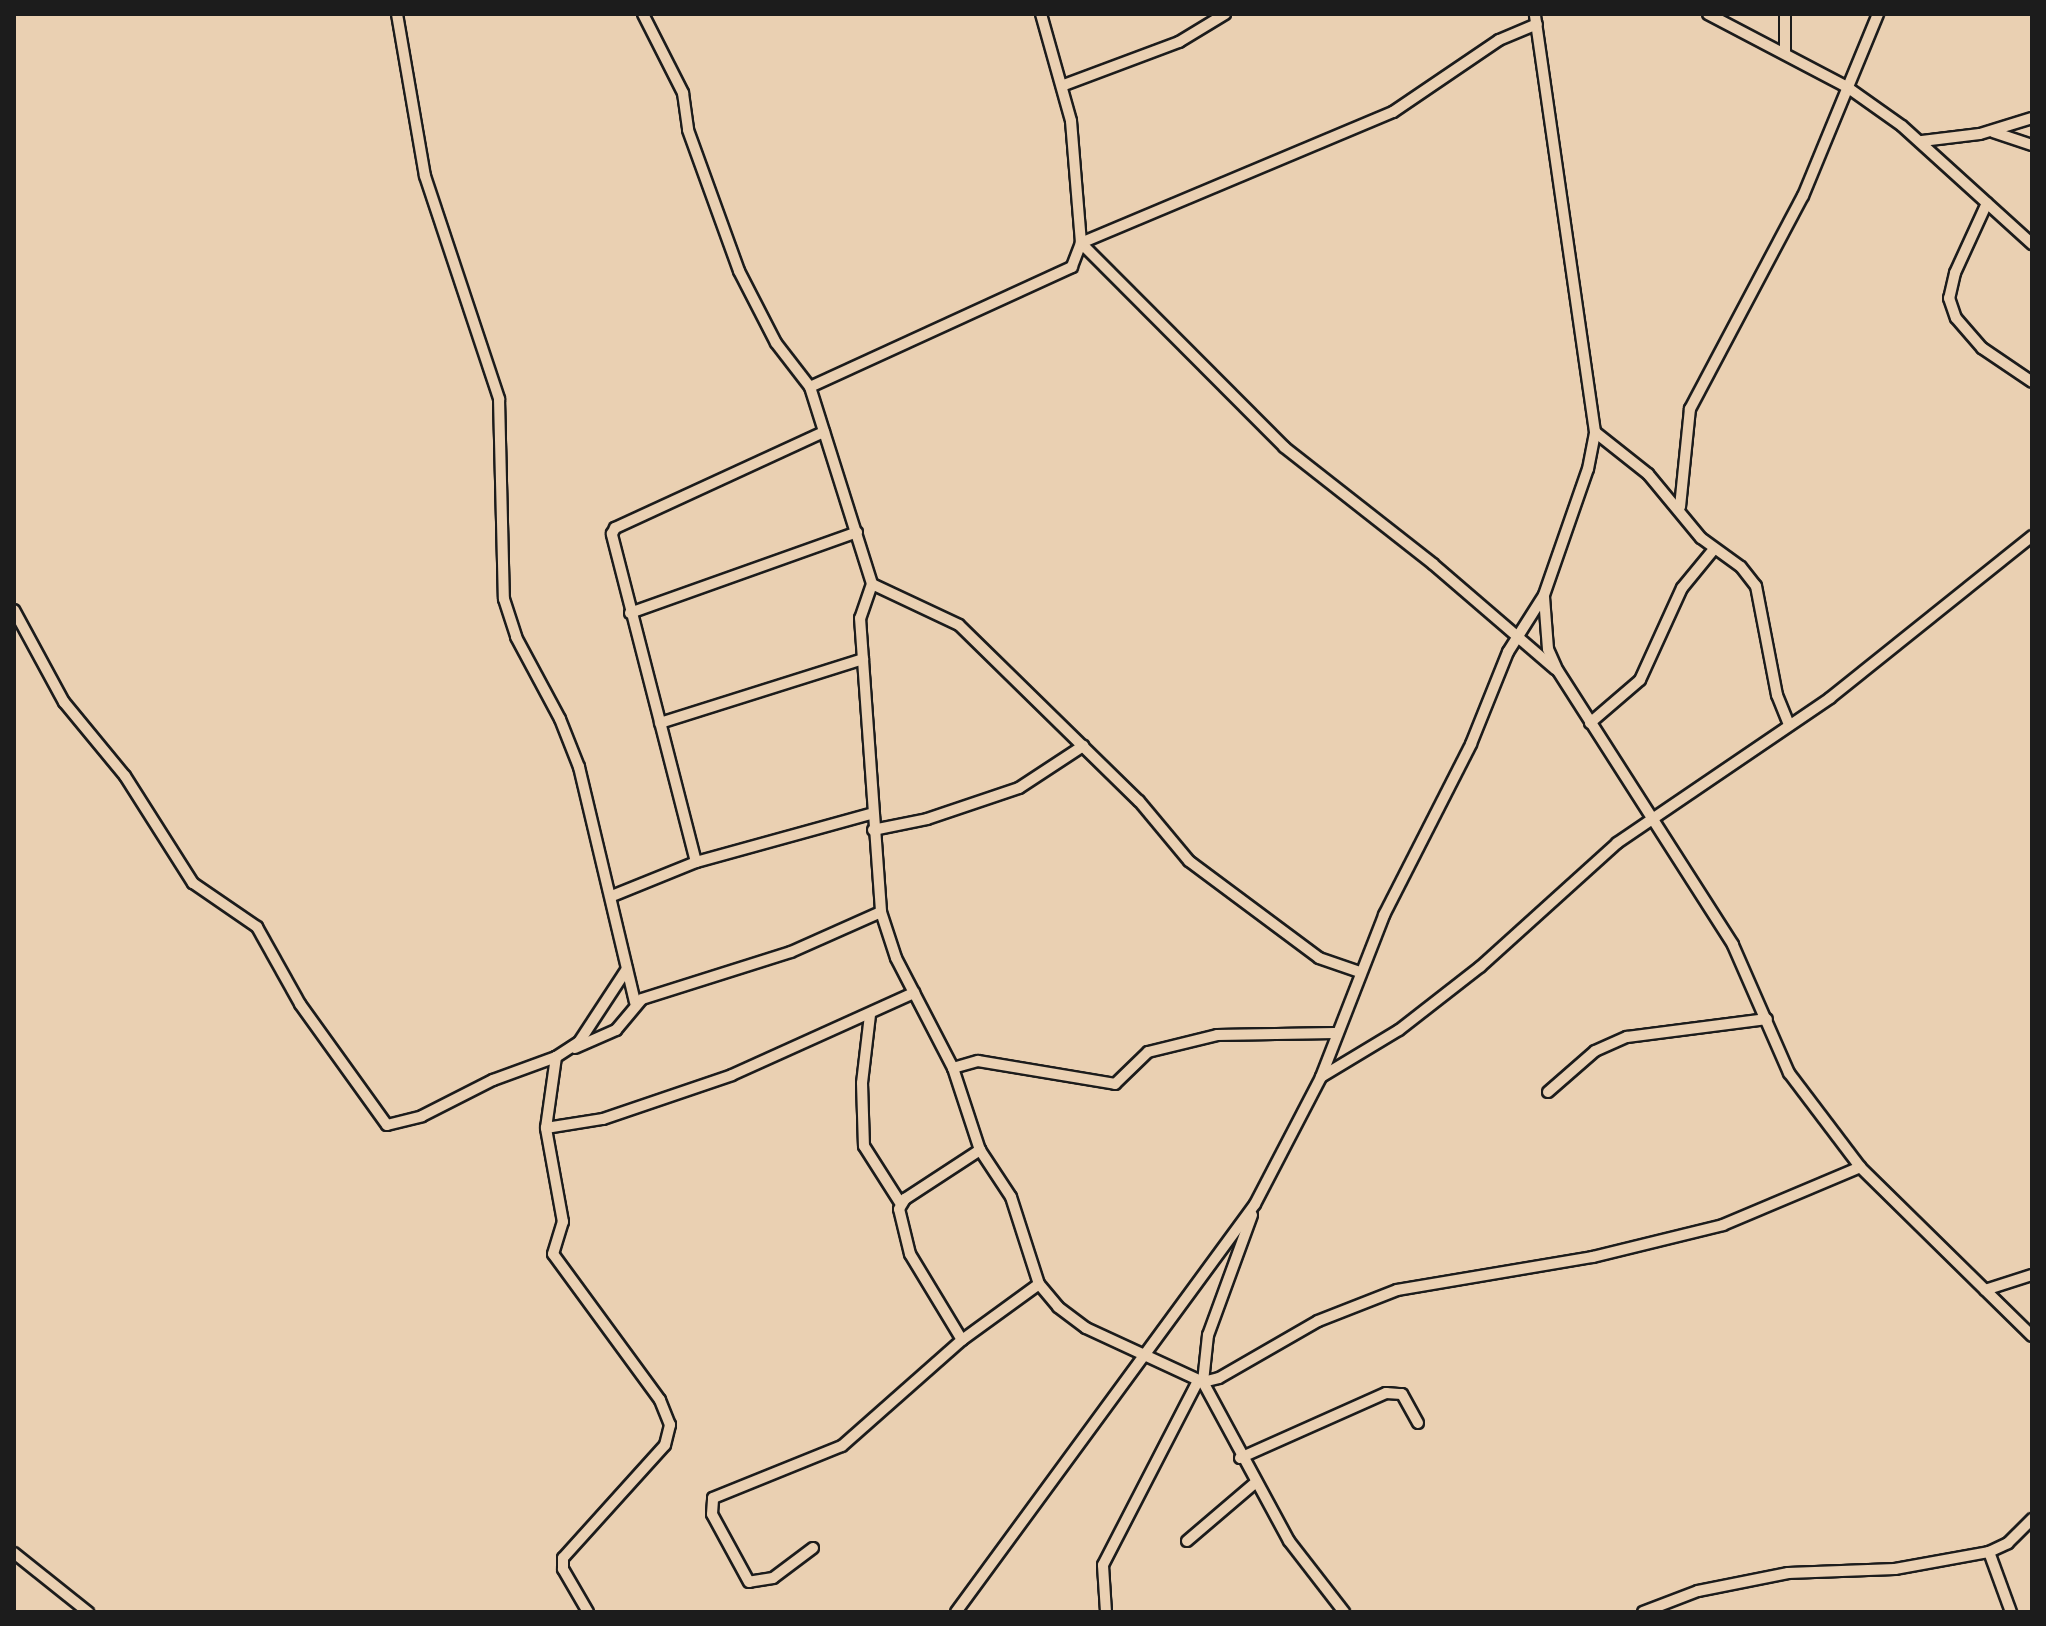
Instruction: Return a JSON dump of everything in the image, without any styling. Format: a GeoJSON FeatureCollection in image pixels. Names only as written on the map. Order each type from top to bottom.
{"type":"FeatureCollection","features":[{"type":"Feature","properties":{"kind":"street"},"geometry":{"type":"LineString","coordinates":[[397,14],[425,176],[499,399],[504,599],[516,637],[560,719],[579,767],[635,1002]]}},
{"type":"Feature","properties":{"kind":"street"},"geometry":{"type":"LineString","coordinates":[[643,14],[683,93],[688,130],[739,271],[776,343],[810,387],[872,584],[860,618],[870,814],[881,912],[914,993],[953,1068],[980,1150],[1011,1197],[1039,1284],[1066,1314],[1141,1355],[1200,1381],[1219,1378],[1318,1321],[1397,1290],[1593,1257],[1723,1225],[1860,1167]]}},
{"type":"Feature","properties":{"kind":"street"},"geometry":{"type":"LineString","coordinates":[[810,387],[1036,287],[1072,267],[1081,243],[1064,85],[1041,14]]}},
{"type":"Feature","properties":{"kind":"street"},"geometry":{"type":"LineString","coordinates":[[1064,85],[1179,42],[1225,14]]}},
{"type":"Feature","properties":{"kind":"street"},"geometry":{"type":"LineString","coordinates":[[1708,14],[1847,87],[1922,141],[2032,244]]}},
{"type":"Feature","properties":{"kind":"street"},"geometry":{"type":"LineString","coordinates":[[1785,14],[1785,53]]}},
{"type":"Feature","properties":{"kind":"street"},"geometry":{"type":"LineString","coordinates":[[1680,507],[1690,409],[1803,196],[1878,14]]}},
{"type":"Feature","properties":{"kind":"street"},"geometry":{"type":"LineString","coordinates":[[1081,243],[1393,112],[1499,40],[1536,19],[1595,432],[1544,595],[1517,640],[1360,972],[1321,1077],[1255,1204],[1208,1335],[1200,1381],[1103,1565],[1106,1612]]}},
{"type":"Feature","properties":{"kind":"street"},"geometry":{"type":"LineString","coordinates":[[1922,141],[1991,131],[2032,118]]}},
{"type":"Feature","properties":{"kind":"street"},"geometry":{"type":"LineString","coordinates":[[1991,131],[2032,145]]}},
{"type":"Feature","properties":{"kind":"street"},"geometry":{"type":"LineString","coordinates":[[1987,203],[1955,273],[1949,298],[1956,318],[1982,348],[2032,382]]}},
{"type":"Feature","properties":{"kind":"street"},"geometry":{"type":"LineString","coordinates":[[1081,243],[1284,447],[1433,564],[1517,640],[1558,671]]}},
{"type":"Feature","properties":{"kind":"street"},"geometry":{"type":"LineString","coordinates":[[696,862],[630,613],[613,540],[615,528],[824,432]]}},
{"type":"Feature","properties":{"kind":"street"},"geometry":{"type":"LineString","coordinates":[[1595,432],[1680,507],[1714,549],[1741,567],[1762,597],[1777,695],[1789,724]]}},
{"type":"Feature","properties":{"kind":"street"},"geometry":{"type":"LineString","coordinates":[[630,613],[857,532]]}},
{"type":"Feature","properties":{"kind":"street"},"geometry":{"type":"LineString","coordinates":[[1321,1077],[1371,1050],[1480,967],[1649,820],[1870,668],[2032,536]]}},
{"type":"Feature","properties":{"kind":"street"},"geometry":{"type":"LineString","coordinates":[[1590,723],[1640,680],[1682,588],[1714,549]]}},
{"type":"Feature","properties":{"kind":"street"},"geometry":{"type":"LineString","coordinates":[[872,584],[959,625],[1083,746],[1189,861],[1319,958],[1360,972]]}},
{"type":"Feature","properties":{"kind":"street"},"geometry":{"type":"LineString","coordinates":[[1544,595],[1548,649],[1558,671],[1649,820],[1733,945],[1789,1073],[1860,1167],[2032,1336]]}},
{"type":"Feature","properties":{"kind":"street"},"geometry":{"type":"LineString","coordinates":[[14,610],[64,702],[125,776],[193,883],[257,927],[300,1004],[387,1125],[422,1116],[493,1080],[556,1057],[616,1030],[635,1002],[791,952],[881,912]]}},
{"type":"Feature","properties":{"kind":"street"},"geometry":{"type":"LineString","coordinates":[[660,723],[863,659]]}},
{"type":"Feature","properties":{"kind":"street"},"geometry":{"type":"LineString","coordinates":[[873,830],[927,819],[1019,788],[1083,746]]}},
{"type":"Feature","properties":{"kind":"street"},"geometry":{"type":"LineString","coordinates":[[612,896],[696,862],[870,814]]}},
{"type":"Feature","properties":{"kind":"street"},"geometry":{"type":"LineString","coordinates":[[570,1050],[627,969]]}},
{"type":"Feature","properties":{"kind":"street"},"geometry":{"type":"LineString","coordinates":[[546,1128],[620,1114],[732,1075],[914,993]]}},
{"type":"Feature","properties":{"kind":"street"},"geometry":{"type":"LineString","coordinates":[[870,1015],[862,1083],[864,1146],[901,1204],[900,1220],[910,1254],[962,1340]]}},
{"type":"Feature","properties":{"kind":"street"},"geometry":{"type":"LineString","coordinates":[[1548,1092],[1595,1051],[1627,1037],[1767,1019]]}},
{"type":"Feature","properties":{"kind":"street"},"geometry":{"type":"LineString","coordinates":[[953,1068],[978,1061],[1115,1084],[1148,1052],[1217,1035],[1335,1033]]}},
{"type":"Feature","properties":{"kind":"street"},"geometry":{"type":"LineString","coordinates":[[556,1057],[546,1128],[563,1222],[553,1254],[660,1400],[670,1425],[665,1445],[563,1558],[563,1569],[588,1612]]}},
{"type":"Feature","properties":{"kind":"street"},"geometry":{"type":"LineString","coordinates":[[901,1204],[980,1150]]}},
{"type":"Feature","properties":{"kind":"street"},"geometry":{"type":"LineString","coordinates":[[956,1612],[1141,1355],[1255,1204]]}},
{"type":"Feature","properties":{"kind":"street"},"geometry":{"type":"LineString","coordinates":[[1985,1290],[2032,1275]]}},
{"type":"Feature","properties":{"kind":"street"},"geometry":{"type":"LineString","coordinates":[[813,1548],[773,1578],[749,1582],[712,1514],[713,1498],[842,1446],[962,1340],[1039,1284]]}},
{"type":"Feature","properties":{"kind":"street"},"geometry":{"type":"LineString","coordinates":[[1200,1381],[1240,1458],[1289,1541],[1344,1612]]}},
{"type":"Feature","properties":{"kind":"street"},"geometry":{"type":"LineString","coordinates":[[1240,1458],[1386,1393],[1402,1394],[1418,1423]]}},
{"type":"Feature","properties":{"kind":"street"},"geometry":{"type":"LineString","coordinates":[[1187,1541],[1255,1483]]}},
{"type":"Feature","properties":{"kind":"street"},"geometry":{"type":"LineString","coordinates":[[1643,1612],[1698,1591],[1788,1573],[1895,1569],[1989,1552],[2008,1543],[2032,1519]]}},
{"type":"Feature","properties":{"kind":"street"},"geometry":{"type":"LineString","coordinates":[[1989,1552],[2011,1612]]}},
{"type":"Feature","properties":{"kind":"street"},"geometry":{"type":"LineString","coordinates":[[14,1553],[88,1612]]}}]}
